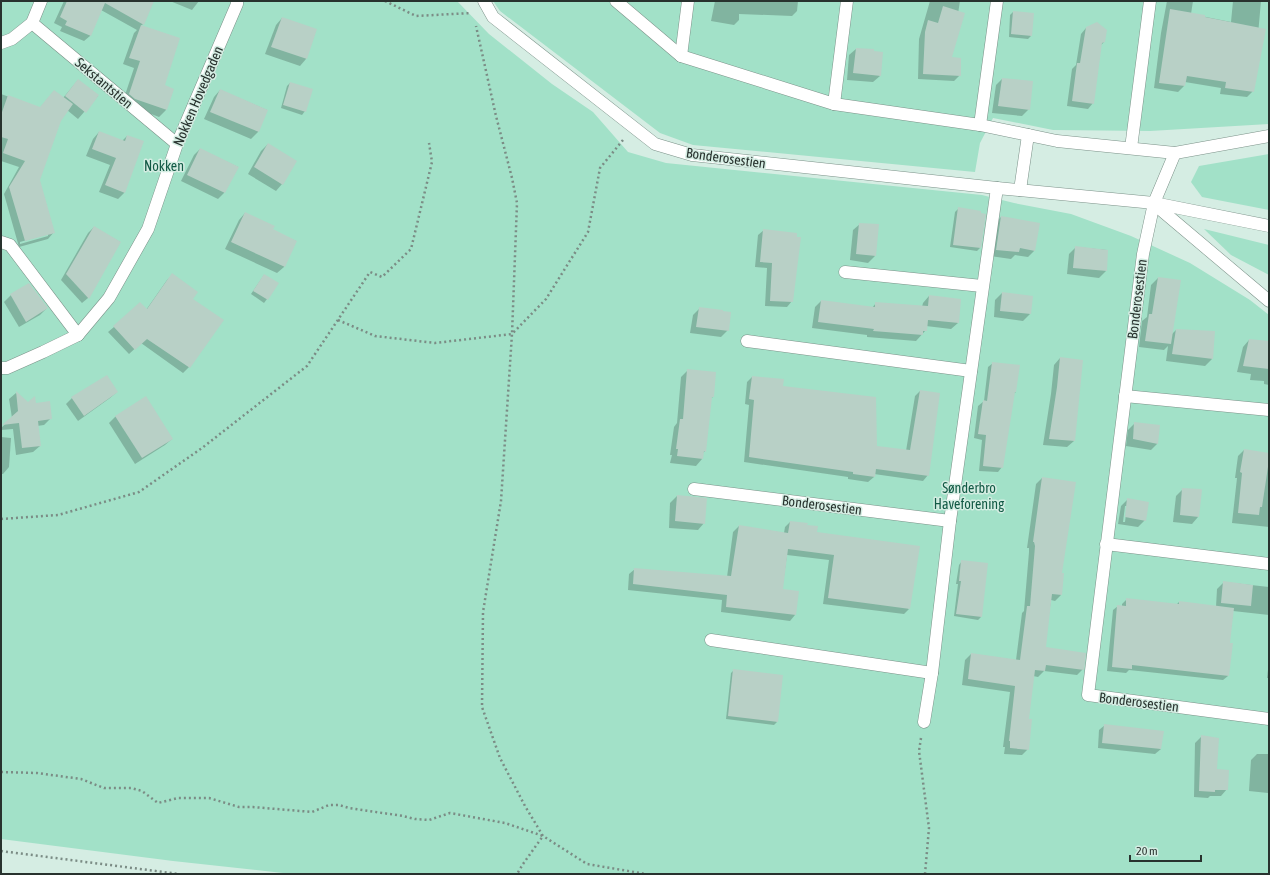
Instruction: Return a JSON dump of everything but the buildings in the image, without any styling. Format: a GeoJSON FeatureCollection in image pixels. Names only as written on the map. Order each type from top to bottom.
{"type":"FeatureCollection","features":[{"type":"Feature","properties":{"kind":"lane"},"geometry":{"type":"LineString","coordinates":[[1,44],[12,39],[32,23],[41,1]]}},
{"type":"Feature","properties":{"kind":"lane","name":"Nokken Hovedgaden"},"geometry":{"type":"LineString","coordinates":[[1,368],[7,368],[78,335],[109,298],[148,229],[177,144],[237,1]]}},
{"type":"Feature","properties":{"kind":"lane","name":"Bonderosestien"},"geometry":{"type":"LineString","coordinates":[[484,1],[493,17],[633,128],[655,144],[692,155],[997,188],[1154,203],[1269,226]]}},
{"type":"Feature","properties":{"kind":"lane"},"geometry":{"type":"LineString","coordinates":[[616,1],[681,56],[834,104],[980,125],[1057,141],[1175,153],[1269,136]]}},
{"type":"Feature","properties":{"kind":"lane"},"geometry":{"type":"LineString","coordinates":[[681,56],[688,1]]}},
{"type":"Feature","properties":{"kind":"lane"},"geometry":{"type":"LineString","coordinates":[[834,104],[847,1]]}},
{"type":"Feature","properties":{"kind":"lane"},"geometry":{"type":"LineString","coordinates":[[980,125],[997,1]]}},
{"type":"Feature","properties":{"kind":"lane"},"geometry":{"type":"LineString","coordinates":[[1131,148],[1150,1]]}},
{"type":"Feature","properties":{"kind":"lane","name":"Sekstantstien"},"geometry":{"type":"LineString","coordinates":[[32,23],[177,144]]}},
{"type":"Feature","properties":{"kind":"lane"},"geometry":{"type":"LineString","coordinates":[[1020,190],[1028,135]]}},
{"type":"Feature","properties":{"kind":"lane","name":"Bonderosestien"},"geometry":{"type":"LineString","coordinates":[[1175,153],[1154,203],[1143,254],[1088,695],[1269,719]]}},
{"type":"Feature","properties":{"kind":"lane"},"geometry":{"type":"LineString","coordinates":[[924,722],[932,673],[950,521],[982,286],[997,188]]}},
{"type":"Feature","properties":{"kind":"lane"},"geometry":{"type":"LineString","coordinates":[[1154,203],[1269,301]]}},
{"type":"Feature","properties":{"kind":"lane"},"geometry":{"type":"LineString","coordinates":[[1,242],[10,245],[78,335]]}},
{"type":"Feature","properties":{"kind":"lane"},"geometry":{"type":"LineString","coordinates":[[845,272],[982,286]]}},
{"type":"Feature","properties":{"kind":"lane"},"geometry":{"type":"LineString","coordinates":[[747,341],[971,371]]}},
{"type":"Feature","properties":{"kind":"lane"},"geometry":{"type":"LineString","coordinates":[[1125,396],[1269,410]]}},
{"type":"Feature","properties":{"kind":"lane","name":"Bonderosestien"},"geometry":{"type":"LineString","coordinates":[[694,490],[950,521]]}},
{"type":"Feature","properties":{"kind":"lane"},"geometry":{"type":"LineString","coordinates":[[1106,544],[1269,564]]}},
{"type":"Feature","properties":{"kind":"lane"},"geometry":{"type":"LineString","coordinates":[[710,640],[932,673]]}},
{"type":"Feature","properties":{"kind":"path"},"geometry":{"type":"LineString","coordinates":[[385,1],[416,16],[473,12],[517,203],[512,334],[501,501],[483,612],[482,708],[500,758],[525,806],[543,836]]}},
{"type":"Feature","properties":{"kind":"path"},"geometry":{"type":"LineString","coordinates":[[338,320],[375,336],[435,343],[512,334],[546,299],[588,232],[600,168],[633,128]]}},
{"type":"Feature","properties":{"kind":"path"},"geometry":{"type":"LineString","coordinates":[[1,519],[58,515],[139,492],[202,448],[306,366],[370,272],[382,277],[411,249],[432,162],[429,143]]}},
{"type":"Feature","properties":{"kind":"path"},"geometry":{"type":"LineString","coordinates":[[924,722],[919,750],[929,828],[925,874]]}},
{"type":"Feature","properties":{"kind":"path"},"geometry":{"type":"LineString","coordinates":[[1,772],[37,773],[80,779],[104,788],[131,788],[142,791],[158,803],[178,798],[209,798],[239,807],[312,812],[329,805],[339,805],[349,808],[429,820],[450,813],[505,823],[543,836],[588,864],[646,874]]}},
{"type":"Feature","properties":{"kind":"path"},"geometry":{"type":"LineString","coordinates":[[517,874],[543,836]]}},
{"type":"Feature","properties":{"kind":"path"},"geometry":{"type":"LineString","coordinates":[[1,851],[179,874]]}},
{"type":"Feature","properties":{"kind":"green space"},"geometry":{"type":"Polygon","coordinates":[[[1,1],[457,1],[489,34],[552,84],[593,112],[628,152],[666,163],[982,195],[1071,214],[1131,236],[1190,263],[1250,300],[1269,315],[1269,874],[292,874],[173,861],[1,839],[1,1]]]}},
{"type":"Feature","properties":{"kind":"green space"},"geometry":{"type":"Polygon","coordinates":[[[493,1],[1269,1],[1269,124],[1150,131],[1053,130],[993,118],[980,143],[975,172],[693,145],[660,133],[500,11],[493,1]]]}},
{"type":"Feature","properties":{"kind":"green space"},"geometry":{"type":"Polygon","coordinates":[[[1269,154],[1269,210],[1202,197],[1191,182],[1199,166],[1269,154]]]}},
{"type":"Feature","properties":{"kind":"green space"},"geometry":{"type":"Polygon","coordinates":[[[1204,229],[1269,245],[1269,275],[1231,255],[1204,229]]]}},
{"type":"Feature","properties":{"kind":"park label","name":"Nokken"},"geometry":{"type":"Point","coordinates":[164,166]}},
{"type":"Feature","properties":{"kind":"park label","name":"Sønderbro Haveforening"},"geometry":{"type":"Point","coordinates":[969,496]}}]}
